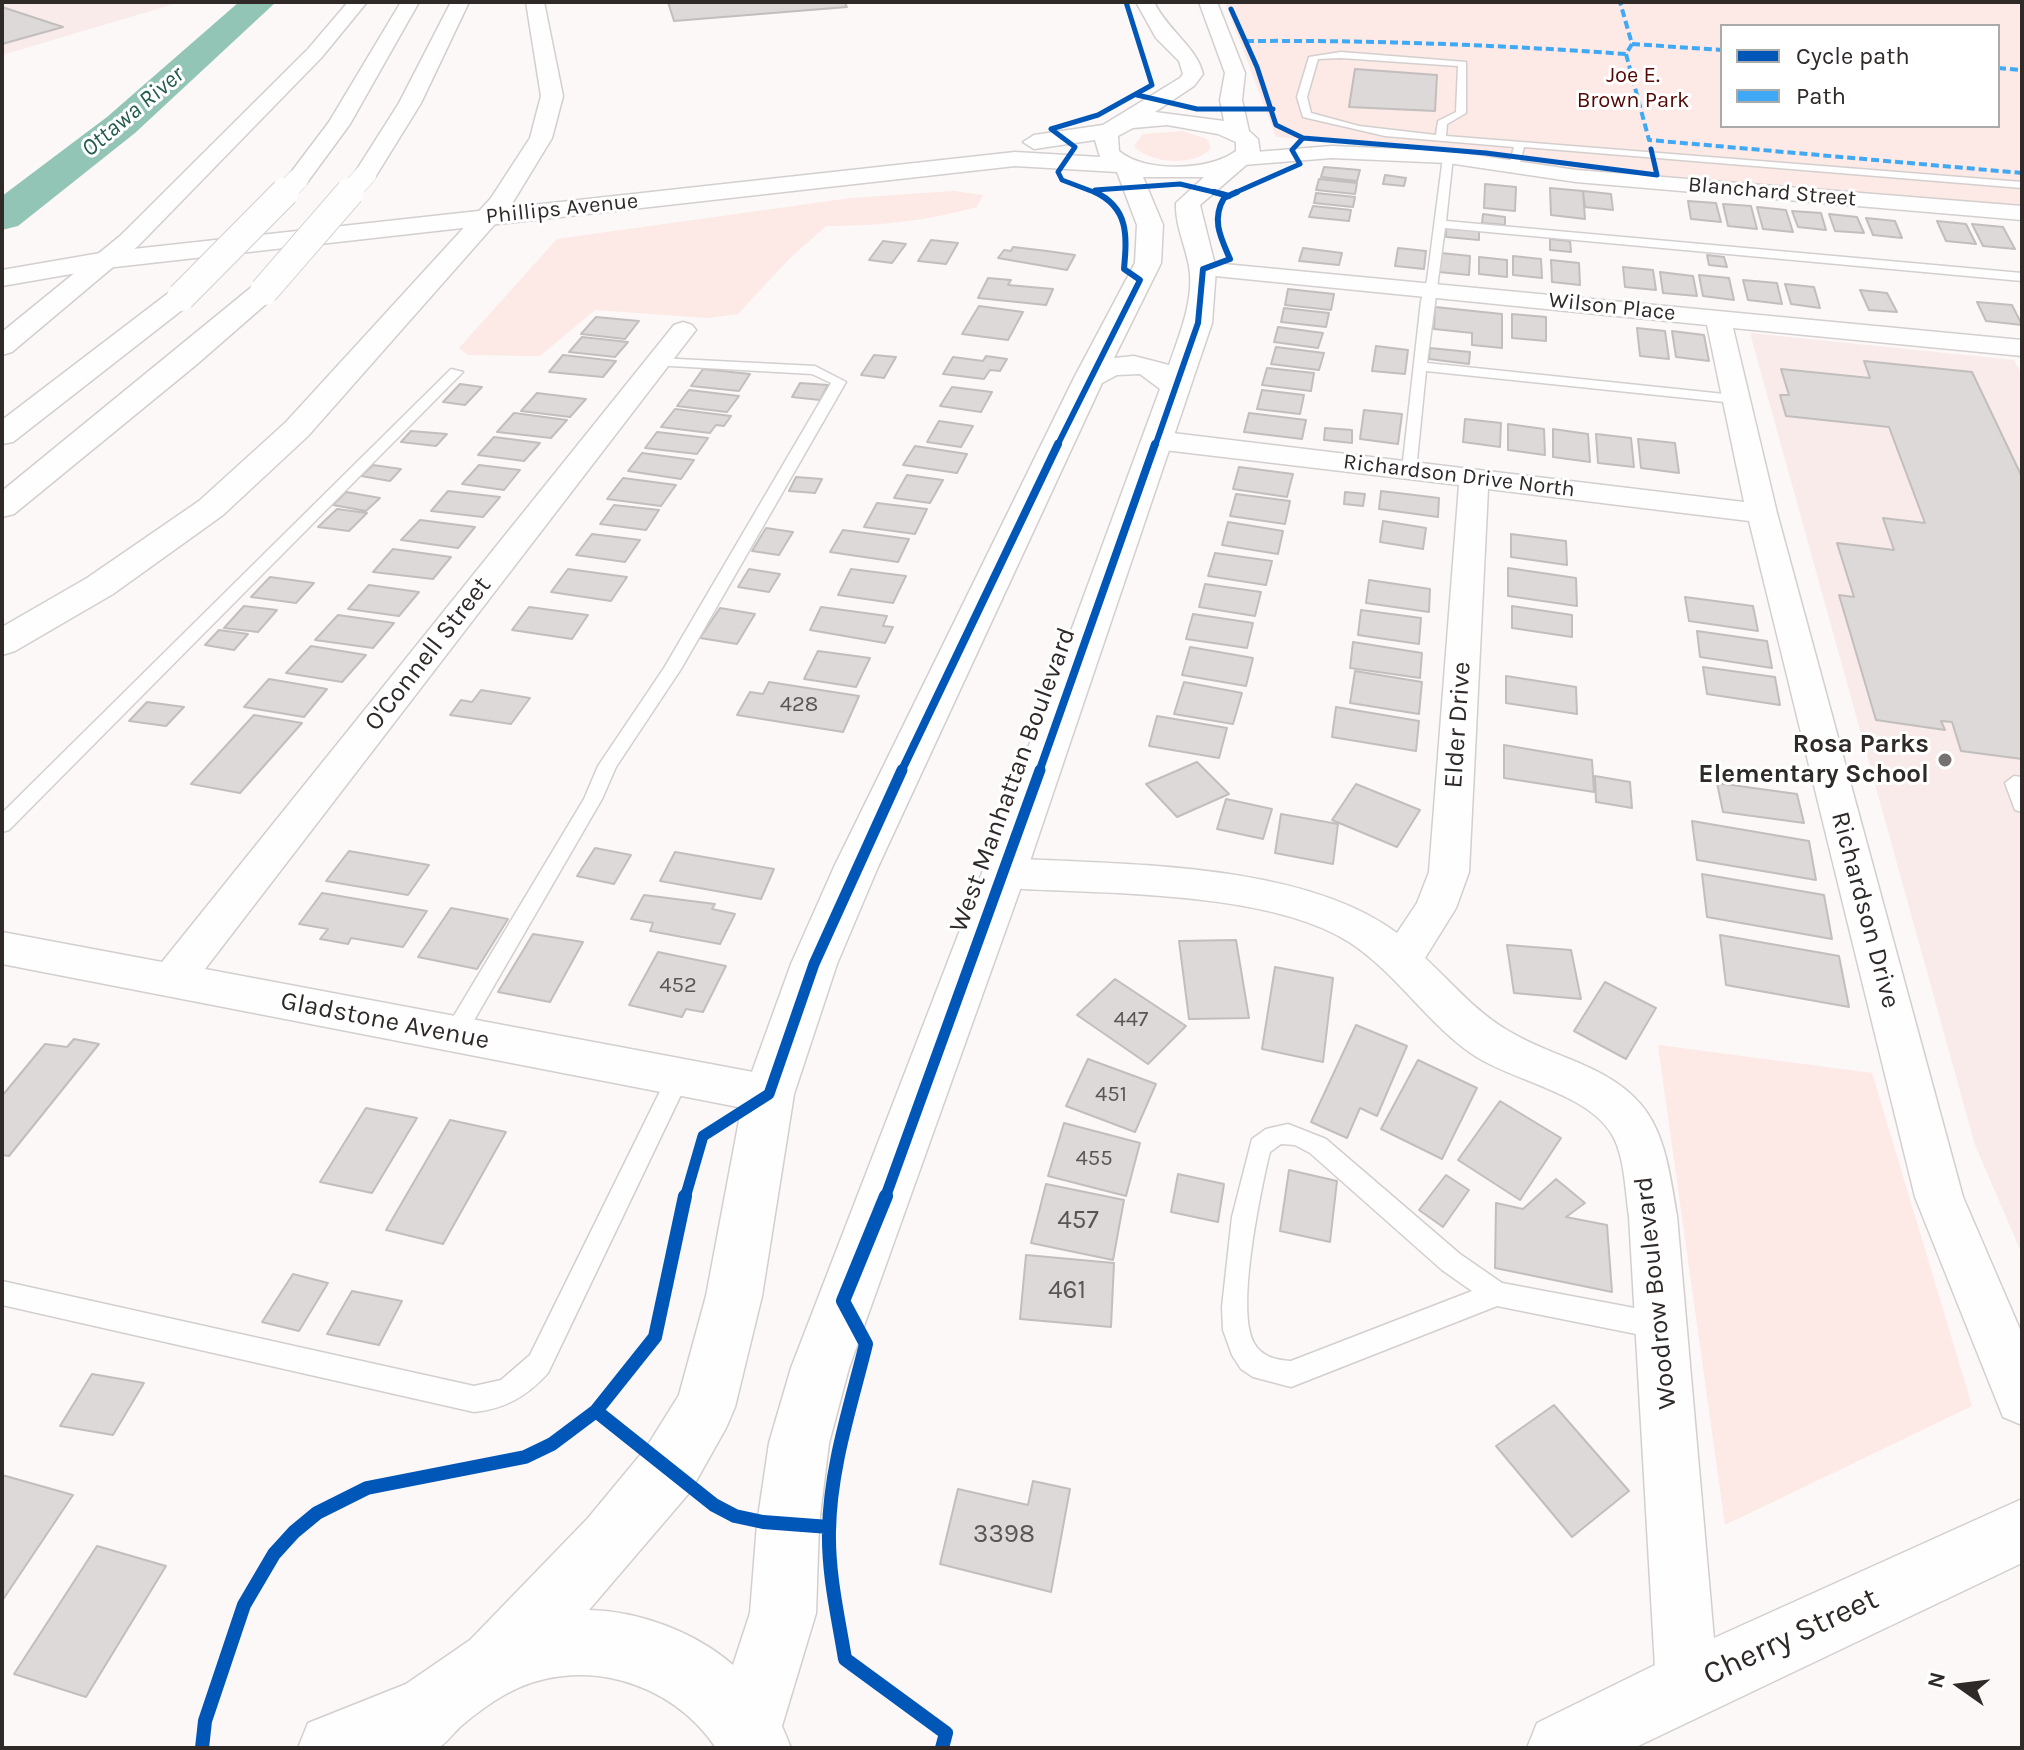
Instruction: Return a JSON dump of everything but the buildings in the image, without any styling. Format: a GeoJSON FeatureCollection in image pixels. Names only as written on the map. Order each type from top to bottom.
{"type":"FeatureCollection","features":[{"type":"Feature","properties":{"kind":"main road"},"geometry":{"type":"LineString","coordinates":[[2,346],[129,241],[315,53],[358,2]]}},
{"type":"Feature","properties":{"kind":"main road"},"geometry":{"type":"LineString","coordinates":[[2,435],[181,297],[298,179],[339,124],[410,2]]}},
{"type":"Feature","properties":{"kind":"main road"},"geometry":{"type":"LineString","coordinates":[[2,507],[175,369],[264,291],[366,174],[410,103],[460,2]]}},
{"type":"Feature","properties":{"kind":"main road"},"geometry":{"type":"LineString","coordinates":[[2,643],[100,586],[211,508],[297,429],[494,210],[541,138],[552,96],[535,2]]}},
{"type":"Feature","properties":{"kind":"main road"},"geometry":{"type":"LineString","coordinates":[[333,1748],[407,1730],[494,1664],[648,1494],[685,1444],[705,1407],[734,1296],[769,1094],[814,964],[856,867],[1089,378],[1148,263],[1150,225],[1125,165],[1106,150],[1105,140],[1116,127],[1187,82],[1193,74],[1189,58],[1171,46],[1153,23],[1145,2]]}},
{"type":"Feature","properties":{"kind":"main road"},"geometry":{"type":"LineString","coordinates":[[1153,23],[1201,15],[1235,73],[1231,100],[1241,134],[1249,147],[1238,162]]}},
{"type":"Feature","properties":{"kind":"main road"},"geometry":{"type":"LineString","coordinates":[[494,210],[933,156],[1116,127],[1187,120],[1241,134]]}},
{"type":"Feature","properties":{"kind":"main road","name":"Phillips Avenue"},"geometry":{"type":"LineString","coordinates":[[4,271],[44,251],[170,235],[494,210],[1015,159],[1190,170],[1238,162]]}},
{"type":"Feature","properties":{"kind":"main road","name":"West Manhattan Boulevard"},"geometry":{"type":"LineString","coordinates":[[751,1739],[783,1613],[788,1524],[797,1457],[820,1368],[1004,873],[1173,386],[1198,323],[1203,269],[1188,217],[1188,203],[1238,162]]}},
{"type":"Feature","properties":{"kind":"main road","name":"Phillips Avenue"},"geometry":{"type":"LineString","coordinates":[[4,271],[494,210]]}},
{"type":"Feature","properties":{"kind":"main road"},"geometry":{"type":"LineString","coordinates":[[1089,378],[1108,367],[1136,365],[1161,372],[1173,386]]}},
{"type":"Feature","properties":{"kind":"main road","name":"Cherry Street"},"geometry":{"type":"LineString","coordinates":[[1562,1748],[1687,1685],[2022,1530]]}},
{"type":"Feature","properties":{"kind":"main road"},"geometry":{"type":"LineString","coordinates":[[494,1664],[567,1642],[637,1647],[698,1677],[751,1739]]}},
{"type":"Feature","properties":{"kind":"street"},"geometry":{"type":"LineString","coordinates":[[1241,134],[1332,152]]}},
{"type":"Feature","properties":{"kind":"street","name":"Blanchard Street"},"geometry":{"type":"LineString","coordinates":[[1332,152],[1444,147],[1514,166],[1576,176],[2022,213]]}},
{"type":"Feature","properties":{"kind":"street"},"geometry":{"type":"LineString","coordinates":[[1238,162],[1332,152]]}},
{"type":"Feature","properties":{"kind":"street","name":"Wilson Place"},"geometry":{"type":"LineString","coordinates":[[1203,269],[2022,348]]}},
{"type":"Feature","properties":{"kind":"street","name":"Richardson Drive"},"geometry":{"type":"LineString","coordinates":[[1718,318],[1762,513],[1939,1197],[2022,1398]]}},
{"type":"Feature","properties":{"kind":"street","name":"O'Connell Street"},"geometry":{"type":"LineString","coordinates":[[173,979],[683,330]]}},
{"type":"Feature","properties":{"kind":"street","name":"Richardson Drive North"},"geometry":{"type":"LineString","coordinates":[[1156,440],[1762,513]]}},
{"type":"Feature","properties":{"kind":"street","name":"Elder Drive"},"geometry":{"type":"LineString","coordinates":[[1401,960],[1436,908],[1449,872],[1474,478]]}},
{"type":"Feature","properties":{"kind":"street","name":"Woodrow Boulevard"},"geometry":{"type":"LineString","coordinates":[[1004,873],[1187,885],[1313,909],[1360,928],[1401,960],[1488,1041],[1516,1058],[1607,1098],[1629,1120],[1647,1176],[1662,1326],[1687,1685]]}},
{"type":"Feature","properties":{"kind":"street","name":"Gladstone Avenue"},"geometry":{"type":"LineString","coordinates":[[2,948],[769,1094]]}},
{"type":"Feature","properties":{"kind":"lane"},"geometry":{"type":"LineString","coordinates":[[1409,470],[1438,224],[1444,147],[1442,123],[1461,113],[1463,64],[1341,55],[1314,57],[1302,97],[1307,115],[1346,129],[1444,147],[1520,144],[2022,185]]}},
{"type":"Feature","properties":{"kind":"lane"},"geometry":{"type":"LineString","coordinates":[[1514,166],[1520,144]]}},
{"type":"Feature","properties":{"kind":"lane"},"geometry":{"type":"LineString","coordinates":[[1438,224],[2022,277]]}},
{"type":"Feature","properties":{"kind":"lane"},"geometry":{"type":"LineString","coordinates":[[454,1035],[593,799],[607,766],[672,669],[839,382],[815,370],[658,362]]}},
{"type":"Feature","properties":{"kind":"lane"},"geometry":{"type":"LineString","coordinates":[[1420,366],[1734,399]]}},
{"type":"Feature","properties":{"kind":"lane"},"geometry":{"type":"LineString","coordinates":[[2,825],[456,372]]}},
{"type":"Feature","properties":{"kind":"lane"},"geometry":{"type":"LineString","coordinates":[[2022,784],[2014,783],[2022,805]]}},
{"type":"Feature","properties":{"kind":"lane"},"geometry":{"type":"LineString","coordinates":[[2,1293],[474,1399],[500,1397],[523,1382],[539,1364],[678,1078]]}},
{"type":"Feature","properties":{"kind":"lane"},"geometry":{"type":"LineString","coordinates":[[1497,1294],[1291,1374],[1270,1373],[1254,1364],[1241,1347],[1233,1326],[1242,1239],[1260,1146],[1270,1136],[1283,1133],[1302,1136],[1318,1146],[1451,1262],[1497,1294],[1662,1326]]}},
{"type":"Feature","properties":{"kind":"shaded area"},"geometry":{"type":"Polygon","coordinates":[[[2,2],[181,2],[2,55],[2,2]]]}},
{"type":"Feature","properties":{"kind":"shaded area","name":"Rosa Parks Elementary School"},"geometry":{"type":"Polygon","coordinates":[[[1750,333],[2014,360],[2022,375],[2022,1254],[1975,1145],[1750,333]]]}},
{"type":"Feature","properties":{"kind":"green space","name":"Joe E. Brown Park"},"geometry":{"type":"Polygon","coordinates":[[[1225,2],[2022,2],[2022,207],[1597,173],[1403,146],[1276,137],[1225,2]]]}},
{"type":"Feature","properties":{"kind":"green space"},"geometry":{"type":"Polygon","coordinates":[[[1183,131],[1207,139],[1211,148],[1194,158],[1172,161],[1151,157],[1134,146],[1143,134],[1183,131]]]}},
{"type":"Feature","properties":{"kind":"green space"},"geometry":{"type":"Polygon","coordinates":[[[954,191],[983,195],[977,207],[939,216],[883,224],[826,226],[789,259],[738,314],[708,318],[595,310],[540,356],[468,355],[459,348],[557,239],[851,198],[954,191]]]}},
{"type":"Feature","properties":{"kind":"green space"},"geometry":{"type":"Polygon","coordinates":[[[1658,1045],[1872,1073],[1972,1406],[1725,1525],[1658,1045]]]}},
{"type":"Feature","properties":{"kind":"waterway","name":"Ottawa River"},"geometry":{"type":"LineString","coordinates":[[2,217],[121,125],[259,2]]}},
{"type":"Feature","properties":{"kind":"marked path"},"geometry":{"type":"LineString","coordinates":[[1246,41],[1345,40],[1463,47],[1491,44],[1626,54],[1632,44],[1620,2]]}},
{"type":"Feature","properties":{"kind":"marked path"},"geometry":{"type":"LineString","coordinates":[[1632,44],[1720,50]]}},
{"type":"Feature","properties":{"kind":"marked path"},"geometry":{"type":"LineString","coordinates":[[1626,54],[1649,140],[2022,173]]}},
{"type":"Feature","properties":{"kind":"marked path"},"geometry":{"type":"LineString","coordinates":[[2000,68],[2022,70]]}},
{"type":"Feature","properties":{"kind":"cycle path"},"geometry":{"type":"LineString","coordinates":[[202,1748],[205,1721],[244,1605],[274,1554],[294,1532],[317,1513],[367,1488],[496,1464],[525,1457],[552,1444],[596,1411],[655,1337],[689,1177],[703,1136],[769,1094],[814,964],[856,867],[1089,378],[1140,280],[1124,269],[1126,231],[1120,212],[1105,197],[1062,180],[1058,172],[1075,147],[1051,129],[1098,115],[1152,85],[1135,39],[1126,2]]}},
{"type":"Feature","properties":{"kind":"cycle path"},"geometry":{"type":"LineString","coordinates":[[942,1748],[946,1733],[845,1659],[832,1582],[828,1530],[834,1476],[866,1344],[843,1301],[868,1245],[1004,873],[1198,323],[1203,269],[1230,259],[1218,228],[1219,206],[1224,198],[1300,164],[1292,150],[1303,138],[1285,132],[1276,125],[1257,67],[1231,9]]}},
{"type":"Feature","properties":{"kind":"cycle path"},"geometry":{"type":"LineString","coordinates":[[1137,95],[1197,109],[1273,109]]}},
{"type":"Feature","properties":{"kind":"cycle path"},"geometry":{"type":"LineString","coordinates":[[1303,138],[1486,153],[1657,175],[1651,149]]}},
{"type":"Feature","properties":{"kind":"cycle path"},"geometry":{"type":"LineString","coordinates":[[1095,190],[1180,184],[1229,196]]}},
{"type":"Feature","properties":{"kind":"cycle path"},"geometry":{"type":"LineString","coordinates":[[596,1411],[714,1505],[735,1516],[763,1522],[829,1527]]}},
{"type":"Feature","properties":{"kind":"place","name":"Rosa Parks Elementary School"},"geometry":{"type":"Point","coordinates":[1945,760]}}]}
